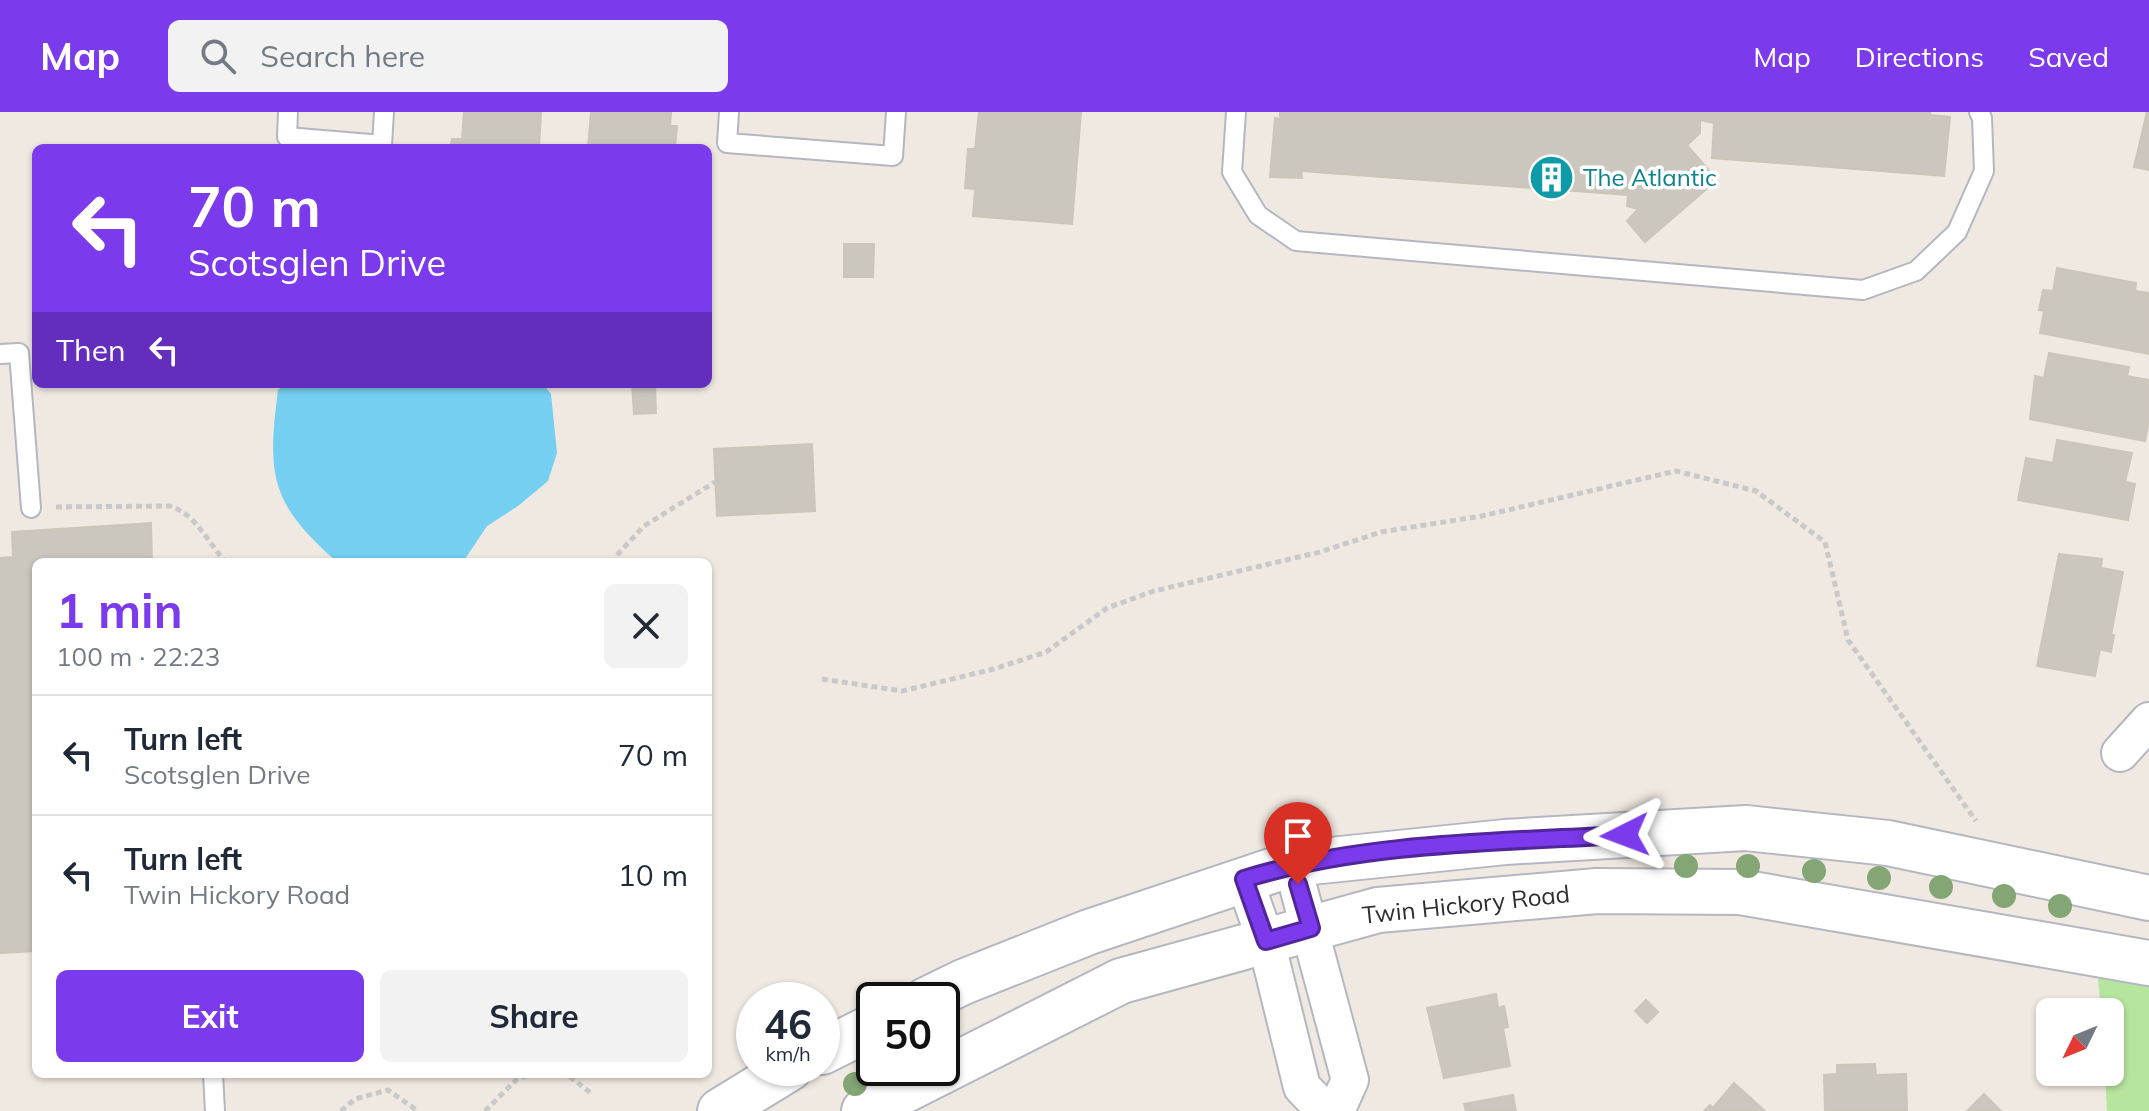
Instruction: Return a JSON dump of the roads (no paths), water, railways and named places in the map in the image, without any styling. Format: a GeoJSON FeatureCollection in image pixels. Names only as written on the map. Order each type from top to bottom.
{"type":"FeatureCollection","features":[{"type":"Feature","properties":{"kind":"main road"},"geometry":{"type":"LineString","coordinates":[[960,983],[1089,932],[1292,864],[1505,842],[1746,828],[1888,843],[2149,898]]}},
{"type":"Feature","properties":{"kind":"main road","name":"Twin Hickory Road"},"geometry":{"type":"LineString","coordinates":[[864,1111],[1121,981],[1378,910],[1581,893],[1740,892],[2149,963]]}},
{"type":"Feature","properties":{"kind":"main road"},"geometry":{"type":"LineString","coordinates":[[2037,943],[2109,927],[2149,933]]}},
{"type":"Feature","properties":{"kind":"main road"},"geometry":{"type":"LineString","coordinates":[[720,1111],[761,1086]]}},
{"type":"Feature","properties":{"kind":"street"},"geometry":{"type":"LineString","coordinates":[[2120,753],[2149,721]]}},
{"type":"Feature","properties":{"kind":"street"},"geometry":{"type":"LineString","coordinates":[[1292,864],[1350,1080],[1336,1111]]}},
{"type":"Feature","properties":{"kind":"street"},"geometry":{"type":"LineString","coordinates":[[1244,879],[1266,941],[1302,1087],[1325,1111]]}},
{"type":"Feature","properties":{"kind":"lane"},"geometry":{"type":"LineString","coordinates":[[288,112],[287,137],[370,144]]}},
{"type":"Feature","properties":{"kind":"lane"},"geometry":{"type":"LineString","coordinates":[[382,144],[384,112]]}},
{"type":"Feature","properties":{"kind":"lane"},"geometry":{"type":"LineString","coordinates":[[729,112],[727,143],[893,156],[896,112]]}},
{"type":"Feature","properties":{"kind":"lane"},"geometry":{"type":"LineString","coordinates":[[1236,112],[1232,172],[1258,215],[1296,241],[1863,290],[1916,271],[1957,232],[1984,171],[1979,112]]}},
{"type":"Feature","properties":{"kind":"lane"},"geometry":{"type":"LineString","coordinates":[[0,354],[19,353],[31,508]]}},
{"type":"Feature","properties":{"kind":"lane"},"geometry":{"type":"LineString","coordinates":[[213,1078],[215,1111]]}},
{"type":"Feature","properties":{"kind":"water"},"geometry":{"type":"Polygon","coordinates":[[[546,388],[551,394],[557,453],[548,481],[487,526],[466,558],[333,558],[298,522],[278,486],[273,445],[278,390],[546,388]]]}},
{"type":"Feature","properties":{"kind":"place","name":"The Atlantic"},"geometry":{"type":"Point","coordinates":[1552,178]}}]}
